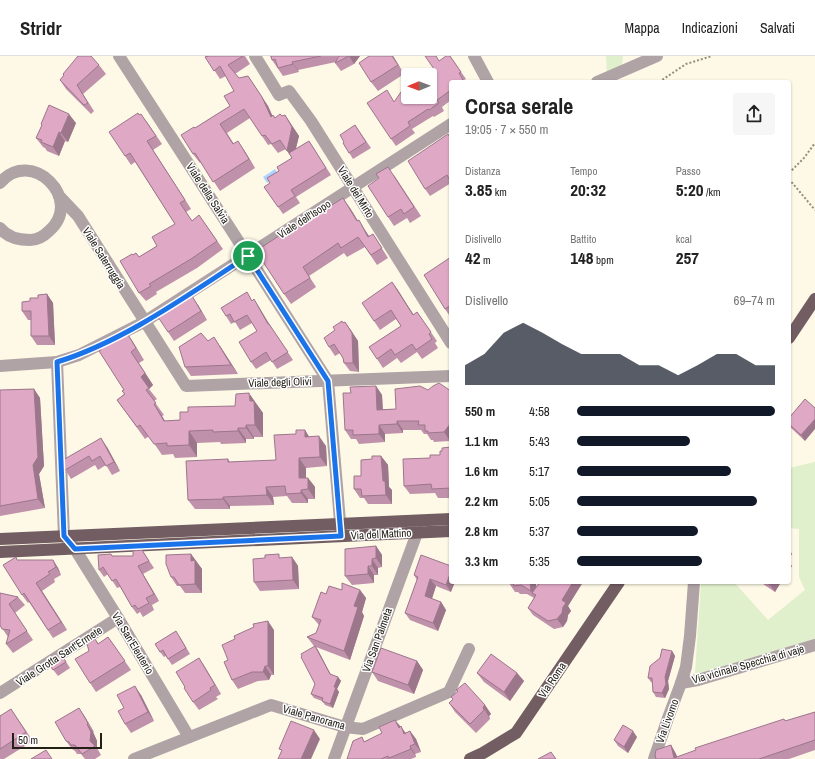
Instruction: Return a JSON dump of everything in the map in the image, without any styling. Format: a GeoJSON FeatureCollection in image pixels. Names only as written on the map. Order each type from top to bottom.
{"type":"FeatureCollection","features":[{"type":"Feature","properties":{"kind":"main road"},"geometry":{"type":"LineString","coordinates":[[791,335],[815,299]]}},
{"type":"Feature","properties":{"kind":"main road","name":"Via del Mattino"},"geometry":{"type":"LineString","coordinates":[[417,527],[449,519]]}},
{"type":"Feature","properties":{"kind":"main road","name":"Via del Mattino"},"geometry":{"type":"LineString","coordinates":[[0,539],[178,531],[341,530],[417,527],[449,531]]}},
{"type":"Feature","properties":{"kind":"main road","name":"Via del Mattino"},"geometry":{"type":"LineString","coordinates":[[0,552],[178,544],[341,530]]}},
{"type":"Feature","properties":{"kind":"main road","name":"Via Roma"},"geometry":{"type":"LineString","coordinates":[[470,759],[516,733],[616,584]]}},
{"type":"Feature","properties":{"kind":"street","name":"Viale della Salvia"},"geometry":{"type":"LineString","coordinates":[[119,56],[328,381],[341,530]]}},
{"type":"Feature","properties":{"kind":"street","name":"Viale del Mirto"},"geometry":{"type":"LineString","coordinates":[[255,56],[279,95],[289,91],[307,115],[449,340]]}},
{"type":"Feature","properties":{"kind":"street"},"geometry":{"type":"LineString","coordinates":[[474,56],[487,80]]}},
{"type":"Feature","properties":{"kind":"street"},"geometry":{"type":"LineString","coordinates":[[602,80],[657,56]]}},
{"type":"Feature","properties":{"kind":"street","name":"Viale dell'Isopo"},"geometry":{"type":"LineString","coordinates":[[0,366],[57,362],[79,355],[144,322],[449,125]]}},
{"type":"Feature","properties":{"kind":"street","name":"Viale Saterruggia"},"geometry":{"type":"LineString","coordinates":[[0,183],[3,179],[13,173],[24,171],[36,172],[46,177],[54,186],[59,196],[78,216],[144,322]]}},
{"type":"Feature","properties":{"kind":"street"},"geometry":{"type":"LineString","coordinates":[[0,228],[11,237],[22,240],[33,240],[44,235],[52,228],[58,218],[61,207],[59,196]]}},
{"type":"Feature","properties":{"kind":"street","name":"Viale degli Olivi"},"geometry":{"type":"LineString","coordinates":[[144,322],[186,386],[449,376]]}},
{"type":"Feature","properties":{"kind":"street"},"geometry":{"type":"LineString","coordinates":[[57,362],[64,536]]}},
{"type":"Feature","properties":{"kind":"street","name":"Via San Palmeta"},"geometry":{"type":"LineString","coordinates":[[334,759],[417,527]]}},
{"type":"Feature","properties":{"kind":"street"},"geometry":{"type":"LineString","coordinates":[[178,531],[178,544]]}},
{"type":"Feature","properties":{"kind":"street","name":"Via San'Eleuterio"},"geometry":{"type":"LineString","coordinates":[[64,536],[75,549],[118,618],[189,737]]}},
{"type":"Feature","properties":{"kind":"street"},"geometry":{"type":"LineString","coordinates":[[0,560],[14,552],[14,539]]}},
{"type":"Feature","properties":{"kind":"street","name":"Via Livorno"},"geometry":{"type":"LineString","coordinates":[[654,759],[682,683],[686,667],[694,584]]}},
{"type":"Feature","properties":{"kind":"street","name":"Viale Grotta Sant'Ermete"},"geometry":{"type":"LineString","coordinates":[[0,694],[118,618]]}},
{"type":"Feature","properties":{"kind":"street","name":"Via vicinale Specchia di vaje"},"geometry":{"type":"LineString","coordinates":[[682,683],[698,680],[815,645]]}},
{"type":"Feature","properties":{"kind":"street","name":"Viale Panorama"},"geometry":{"type":"LineString","coordinates":[[134,759],[271,705],[345,727],[363,729],[449,692],[469,649]]}},
{"type":"Feature","properties":{"kind":"path"},"geometry":{"type":"LineString","coordinates":[[662,80],[686,64],[712,56]]}},
{"type":"Feature","properties":{"kind":"path"},"geometry":{"type":"LineString","coordinates":[[791,171],[804,158],[815,143]]}},
{"type":"Feature","properties":{"kind":"path"},"geometry":{"type":"LineString","coordinates":[[791,181],[815,210]]}},
{"type":"Feature","properties":{"kind":"green space"},"geometry":{"type":"Polygon","coordinates":[[[606,56],[623,56],[622,66],[607,73],[606,56]]]}},
{"type":"Feature","properties":{"kind":"green space"},"geometry":{"type":"Polygon","coordinates":[[[815,462],[815,641],[698,676],[695,673],[701,584],[736,584],[768,620],[805,590],[799,577],[799,529],[791,528],[791,468],[815,462]]]}},
{"type":"Feature","properties":{"kind":"water"},"geometry":{"type":"Polygon","coordinates":[[[275,169],[279,175],[267,183],[263,177],[275,169]]]}},
{"type":"Feature","properties":{"kind":"building"},"geometry":{"type":"Polygon","coordinates":[[[78,56],[91,56],[99,65],[77,85],[88,103],[84,105],[60,80],[78,56]]]}},
{"type":"Feature","properties":{"kind":"building"},"geometry":{"type":"Polygon","coordinates":[[[243,56],[228,65],[239,78],[248,76],[262,97],[271,117],[273,115],[275,118],[280,114],[282,116],[285,115],[292,127],[287,151],[280,140],[272,144],[265,135],[262,136],[244,109],[220,124],[233,144],[238,141],[249,159],[213,182],[195,153],[193,154],[181,135],[230,106],[224,96],[234,91],[220,66],[214,71],[205,57],[243,56]]]}},
{"type":"Feature","properties":{"kind":"building"},"geometry":{"type":"Polygon","coordinates":[[[271,56],[321,56],[292,62],[293,64],[278,68],[275,59],[272,60],[271,56]]]}},
{"type":"Feature","properties":{"kind":"building"},"geometry":{"type":"Polygon","coordinates":[[[339,56],[349,56],[335,63],[339,56]]]}},
{"type":"Feature","properties":{"kind":"building"},"geometry":{"type":"Polygon","coordinates":[[[369,56],[392,56],[398,65],[371,82],[359,63],[369,56]]]}},
{"type":"Feature","properties":{"kind":"building"},"geometry":{"type":"Polygon","coordinates":[[[425,56],[436,56],[439,61],[446,56],[450,56],[461,72],[459,73],[463,80],[449,80],[449,91],[437,100],[437,68],[433,68],[425,56]]]}},
{"type":"Feature","properties":{"kind":"building"},"geometry":{"type":"Polygon","coordinates":[[[387,90],[394,102],[401,92],[401,104],[437,104],[437,100],[439,103],[408,122],[410,126],[391,139],[367,103],[387,90]]]}},
{"type":"Feature","properties":{"kind":"building"},"geometry":{"type":"Polygon","coordinates":[[[49,105],[69,114],[53,147],[36,138],[49,105]]]}},
{"type":"Feature","properties":{"kind":"building"},"geometry":{"type":"Polygon","coordinates":[[[138,113],[139,115],[141,114],[156,136],[147,141],[185,200],[180,203],[192,221],[199,215],[217,241],[191,259],[149,284],[151,286],[139,293],[120,261],[136,253],[139,257],[157,246],[152,237],[175,224],[130,153],[125,156],[109,132],[138,113]]]}},
{"type":"Feature","properties":{"kind":"building"},"geometry":{"type":"Polygon","coordinates":[[[355,125],[366,142],[349,153],[340,135],[355,125]]]}},
{"type":"Feature","properties":{"kind":"building"},"geometry":{"type":"Polygon","coordinates":[[[448,134],[449,178],[447,175],[425,189],[408,161],[448,134]]]}},
{"type":"Feature","properties":{"kind":"building"},"geometry":{"type":"Polygon","coordinates":[[[309,141],[326,168],[291,190],[295,196],[278,207],[264,187],[270,183],[267,178],[279,171],[277,167],[292,158],[289,153],[309,141]]]}},
{"type":"Feature","properties":{"kind":"building"},"geometry":{"type":"Polygon","coordinates":[[[388,167],[414,207],[404,214],[401,209],[388,217],[368,186],[379,178],[376,174],[388,167]]]}},
{"type":"Feature","properties":{"kind":"building"},"geometry":{"type":"Polygon","coordinates":[[[343,198],[357,221],[359,220],[368,237],[373,234],[382,248],[371,255],[358,237],[341,248],[338,243],[303,267],[310,278],[284,294],[256,251],[303,220],[305,222],[343,198]]]}},
{"type":"Feature","properties":{"kind":"building"},"geometry":{"type":"Polygon","coordinates":[[[449,258],[449,306],[445,309],[424,275],[449,258]]]}},
{"type":"Feature","properties":{"kind":"building"},"geometry":{"type":"Polygon","coordinates":[[[392,282],[413,315],[417,312],[431,332],[429,334],[432,339],[416,350],[412,344],[395,355],[391,349],[377,359],[369,347],[401,326],[391,310],[374,321],[362,303],[392,282]]]}},
{"type":"Feature","properties":{"kind":"building"},"geometry":{"type":"Polygon","coordinates":[[[247,292],[252,301],[254,299],[268,324],[288,352],[272,362],[266,352],[251,362],[239,342],[257,331],[247,315],[234,322],[230,314],[226,316],[221,308],[247,292]]]}},
{"type":"Feature","properties":{"kind":"building"},"geometry":{"type":"Polygon","coordinates":[[[47,294],[49,336],[31,336],[31,311],[22,311],[22,302],[30,301],[30,298],[38,298],[38,295],[47,294]]]}},
{"type":"Feature","properties":{"kind":"building"},"geometry":{"type":"Polygon","coordinates":[[[192,296],[201,311],[168,332],[158,317],[192,296]]]}},
{"type":"Feature","properties":{"kind":"building"},"geometry":{"type":"Polygon","coordinates":[[[342,321],[343,323],[345,322],[352,333],[353,363],[344,363],[343,358],[334,344],[329,347],[324,338],[335,330],[333,327],[342,321]]]}},
{"type":"Feature","properties":{"kind":"building"},"geometry":{"type":"Polygon","coordinates":[[[125,330],[136,348],[131,352],[145,373],[141,377],[149,388],[146,390],[156,403],[154,404],[164,421],[180,420],[180,412],[188,412],[188,407],[235,406],[236,394],[249,393],[250,401],[254,401],[255,425],[246,425],[246,428],[238,428],[238,431],[189,431],[189,445],[167,446],[167,443],[154,444],[140,425],[137,427],[117,400],[125,394],[122,391],[124,390],[99,351],[101,350],[99,345],[125,330]]]}},
{"type":"Feature","properties":{"kind":"building"},"geometry":{"type":"Polygon","coordinates":[[[201,333],[208,341],[214,337],[231,365],[185,367],[179,347],[201,333]]]}},
{"type":"Feature","properties":{"kind":"building"},"geometry":{"type":"Polygon","coordinates":[[[439,383],[449,390],[449,426],[444,432],[428,433],[428,431],[425,431],[425,425],[418,425],[419,421],[397,421],[397,424],[379,425],[379,434],[353,435],[353,430],[345,430],[343,393],[351,393],[350,387],[376,386],[377,410],[396,409],[395,389],[420,386],[428,390],[439,383]]]}},
{"type":"Feature","properties":{"kind":"building"},"geometry":{"type":"Polygon","coordinates":[[[34,389],[38,457],[33,465],[38,499],[0,506],[0,390],[34,389]]]}},
{"type":"Feature","properties":{"kind":"building"},"geometry":{"type":"Polygon","coordinates":[[[805,399],[815,408],[815,419],[801,435],[791,426],[791,416],[805,399]]]}},
{"type":"Feature","properties":{"kind":"building"},"geometry":{"type":"Polygon","coordinates":[[[296,430],[305,430],[305,437],[319,436],[320,457],[299,458],[299,478],[308,478],[308,489],[301,490],[301,493],[286,494],[285,486],[266,487],[267,495],[223,497],[223,499],[188,500],[186,461],[228,459],[228,462],[276,460],[274,435],[296,434],[296,430]]]}},
{"type":"Feature","properties":{"kind":"building"},"geometry":{"type":"Polygon","coordinates":[[[101,438],[114,462],[106,466],[100,456],[92,461],[89,456],[65,470],[63,460],[101,438]]]}},
{"type":"Feature","properties":{"kind":"building"},"geometry":{"type":"Polygon","coordinates":[[[449,447],[449,488],[432,489],[431,484],[404,486],[403,459],[430,458],[430,455],[440,455],[442,448],[449,447]]]}},
{"type":"Feature","properties":{"kind":"building"},"geometry":{"type":"Polygon","coordinates":[[[372,456],[381,456],[386,495],[362,496],[361,489],[354,489],[354,476],[361,476],[361,460],[372,459],[372,456]]]}},
{"type":"Feature","properties":{"kind":"building"},"geometry":{"type":"Polygon","coordinates":[[[376,546],[376,558],[372,559],[372,566],[368,566],[368,574],[345,576],[345,549],[376,546]]]}},
{"type":"Feature","properties":{"kind":"building"},"geometry":{"type":"Polygon","coordinates":[[[142,550],[149,561],[138,566],[154,594],[146,598],[149,603],[138,609],[135,605],[132,607],[116,579],[112,581],[103,567],[99,570],[98,555],[111,554],[112,556],[133,556],[133,551],[142,550]]]}},
{"type":"Feature","properties":{"kind":"building"},"geometry":{"type":"Polygon","coordinates":[[[191,554],[191,561],[195,560],[195,584],[179,585],[174,577],[171,577],[166,564],[166,555],[191,554]]]}},
{"type":"Feature","properties":{"kind":"building"},"geometry":{"type":"Polygon","coordinates":[[[279,554],[279,558],[292,557],[293,580],[254,582],[253,559],[265,558],[265,555],[279,554]]]}},
{"type":"Feature","properties":{"kind":"building"},"geometry":{"type":"Polygon","coordinates":[[[421,555],[449,565],[449,577],[446,585],[430,579],[425,596],[441,602],[433,623],[405,613],[418,577],[414,575],[421,555]]]}},
{"type":"Feature","properties":{"kind":"building"},"geometry":{"type":"Polygon","coordinates":[[[16,557],[17,560],[53,560],[56,567],[48,572],[50,574],[36,583],[61,622],[48,630],[24,593],[22,595],[3,565],[16,557]]]}},
{"type":"Feature","properties":{"kind":"building"},"geometry":{"type":"Polygon","coordinates":[[[342,583],[360,590],[354,606],[358,607],[344,651],[307,637],[316,633],[321,620],[312,617],[321,592],[326,594],[329,586],[342,590],[342,583]]]}},
{"type":"Feature","properties":{"kind":"building"},"geometry":{"type":"Polygon","coordinates":[[[513,584],[530,584],[531,591],[521,585],[514,586],[513,584]]]}},
{"type":"Feature","properties":{"kind":"building"},"geometry":{"type":"Polygon","coordinates":[[[539,584],[572,584],[562,600],[566,603],[563,607],[562,613],[557,619],[548,621],[528,608],[536,595],[532,593],[539,584]]]}},
{"type":"Feature","properties":{"kind":"building"},"geometry":{"type":"Polygon","coordinates":[[[0,593],[18,597],[9,604],[27,631],[6,644],[10,630],[2,629],[0,625],[0,593]]]}},
{"type":"Feature","properties":{"kind":"building"},"geometry":{"type":"Polygon","coordinates":[[[268,621],[268,666],[265,666],[263,672],[252,672],[232,680],[224,662],[228,660],[222,645],[235,639],[234,636],[254,627],[253,624],[268,621]]]}},
{"type":"Feature","properties":{"kind":"building"},"geometry":{"type":"Polygon","coordinates":[[[176,631],[186,648],[168,659],[163,650],[160,652],[155,644],[176,631]]]}},
{"type":"Feature","properties":{"kind":"building"},"geometry":{"type":"Polygon","coordinates":[[[108,637],[125,661],[90,683],[75,659],[89,651],[87,644],[95,639],[98,644],[108,637]]]}},
{"type":"Feature","properties":{"kind":"building"},"geometry":{"type":"Polygon","coordinates":[[[315,646],[330,674],[338,677],[330,704],[322,701],[323,698],[311,694],[315,684],[301,657],[301,654],[315,646]]]}},
{"type":"Feature","properties":{"kind":"building"},"geometry":{"type":"Polygon","coordinates":[[[381,648],[417,661],[408,685],[372,672],[381,648]]]}},
{"type":"Feature","properties":{"kind":"building"},"geometry":{"type":"Polygon","coordinates":[[[662,649],[672,651],[665,677],[666,684],[662,693],[653,692],[652,678],[648,678],[650,666],[660,658],[662,649]]]}},
{"type":"Feature","properties":{"kind":"building"},"geometry":{"type":"Polygon","coordinates":[[[61,654],[66,662],[53,670],[48,663],[61,654]]]}},
{"type":"Feature","properties":{"kind":"building"},"geometry":{"type":"Polygon","coordinates":[[[491,654],[517,673],[504,692],[477,673],[491,654]]]}},
{"type":"Feature","properties":{"kind":"building"},"geometry":{"type":"Polygon","coordinates":[[[199,658],[215,685],[210,688],[211,690],[193,702],[176,672],[199,658]]]}},
{"type":"Feature","properties":{"kind":"building"},"geometry":{"type":"Polygon","coordinates":[[[465,683],[485,705],[483,707],[484,710],[470,724],[449,703],[453,699],[451,697],[458,691],[456,690],[465,683]]]}},
{"type":"Feature","properties":{"kind":"building"},"geometry":{"type":"Polygon","coordinates":[[[135,686],[148,712],[125,724],[118,711],[124,708],[117,695],[135,686]]]}},
{"type":"Feature","properties":{"kind":"building"},"geometry":{"type":"Polygon","coordinates":[[[79,708],[88,723],[87,724],[91,732],[90,741],[95,746],[82,754],[75,745],[71,745],[66,741],[55,722],[79,708]]]}},
{"type":"Feature","properties":{"kind":"building"},"geometry":{"type":"Polygon","coordinates":[[[11,709],[26,732],[0,749],[0,716],[11,709]]]}},
{"type":"Feature","properties":{"kind":"building"},"geometry":{"type":"Polygon","coordinates":[[[815,712],[815,740],[759,759],[656,759],[656,750],[671,745],[674,758],[696,750],[695,748],[784,719],[785,721],[815,712]]]}},
{"type":"Feature","properties":{"kind":"building"},"geometry":{"type":"Polygon","coordinates":[[[395,720],[399,728],[401,726],[404,734],[410,731],[415,744],[410,746],[411,749],[389,758],[388,756],[381,759],[347,759],[353,741],[362,737],[364,742],[382,733],[379,727],[395,720]]]}},
{"type":"Feature","properties":{"kind":"building"},"geometry":{"type":"Polygon","coordinates":[[[291,721],[314,730],[301,759],[278,759],[282,750],[279,749],[291,721]]]}},
{"type":"Feature","properties":{"kind":"building"},"geometry":{"type":"Polygon","coordinates":[[[623,725],[633,731],[624,747],[614,740],[623,725]]]}},
{"type":"Feature","properties":{"kind":"building"},"geometry":{"type":"Polygon","coordinates":[[[46,750],[52,759],[31,759],[46,750]]]}},
{"type":"Feature","properties":{"kind":"building"},"geometry":{"type":"Polygon","coordinates":[[[551,752],[556,759],[538,759],[551,752]]]}},
{"type":"Feature","properties":{"kind":"route"},"geometry":{"type":"LineString","coordinates":[[248,256],[328,381],[341,536],[75,549],[64,536],[57,362],[79,355],[144,322],[248,256]]}}]}
